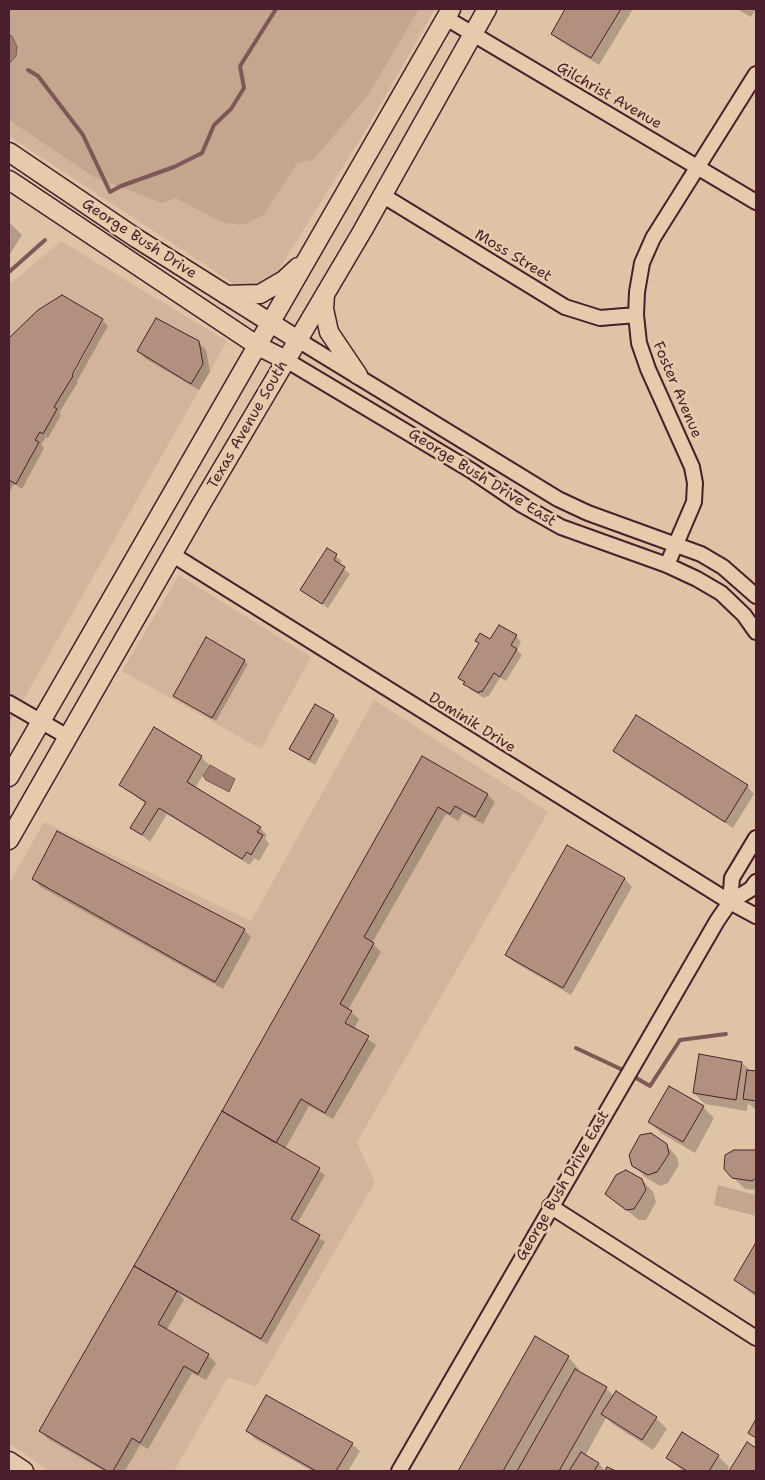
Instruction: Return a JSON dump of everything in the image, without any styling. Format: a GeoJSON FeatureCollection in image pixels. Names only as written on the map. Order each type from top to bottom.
{"type":"FeatureCollection","features":[{"type":"Feature","properties":{"kind":"main road","name":"Texas Avenue South"},"geometry":{"type":"LineString","coordinates":[[9,840],[382,195],[487,9]]}},
{"type":"Feature","properties":{"kind":"main road","name":"Texas Avenue South"},"geometry":{"type":"LineString","coordinates":[[9,777],[449,13]]}},
{"type":"Feature","properties":{"kind":"main road","name":"George Bush Drive"},"geometry":{"type":"LineString","coordinates":[[9,152],[270,324]]}},
{"type":"Feature","properties":{"kind":"main road"},"geometry":{"type":"LineString","coordinates":[[9,168],[32,183],[58,185]]}},
{"type":"Feature","properties":{"kind":"main road","name":"George Bush Drive"},"geometry":{"type":"LineString","coordinates":[[9,180],[258,346]]}},
{"type":"Feature","properties":{"kind":"main road"},"geometry":{"type":"LineString","coordinates":[[225,295],[260,294],[284,280],[306,260]]}},
{"type":"Feature","properties":{"kind":"main road"},"geometry":{"type":"LineString","coordinates":[[325,293],[324,309],[328,332],[358,375]]}},
{"type":"Feature","properties":{"kind":"main road","name":"George Bush Drive East"},"geometry":{"type":"LineString","coordinates":[[270,324],[298,340]]}},
{"type":"Feature","properties":{"kind":"main road","name":"George Bush Drive East"},"geometry":{"type":"LineString","coordinates":[[258,346],[286,360]]}},
{"type":"Feature","properties":{"kind":"main road"},"geometry":{"type":"LineString","coordinates":[[9,1461],[24,1471]]}},
{"type":"Feature","properties":{"kind":"street","name":"Gilchrist Avenue"},"geometry":{"type":"LineString","coordinates":[[449,13],[472,34],[756,202]]}},
{"type":"Feature","properties":{"kind":"street","name":"Foster Avenue"},"geometry":{"type":"LineString","coordinates":[[667,565],[694,502],[695,483],[692,467],[648,369],[639,342],[636,315],[637,292],[642,263],[653,238],[756,74]]}},
{"type":"Feature","properties":{"kind":"street","name":"Moss Street"},"geometry":{"type":"LineString","coordinates":[[382,195],[565,307],[600,318],[636,315]]}},
{"type":"Feature","properties":{"kind":"street","name":"George Bush Drive East"},"geometry":{"type":"LineString","coordinates":[[298,340],[558,499],[636,531],[677,544],[723,567],[756,596]]}},
{"type":"Feature","properties":{"kind":"street","name":"George Bush Drive East"},"geometry":{"type":"LineString","coordinates":[[286,360],[464,466],[522,505],[560,526],[667,565],[721,593],[744,615],[756,632]]}},
{"type":"Feature","properties":{"kind":"street","name":"Dominik Drive"},"geometry":{"type":"LineString","coordinates":[[173,555],[730,902],[756,916]]}},
{"type":"Feature","properties":{"kind":"street"},"geometry":{"type":"LineString","coordinates":[[9,703],[68,737]]}},
{"type":"Feature","properties":{"kind":"street","name":"George Bush Drive East"},"geometry":{"type":"LineString","coordinates":[[399,1471],[498,1302],[550,1206],[730,902],[732,878],[756,838]]}},
{"type":"Feature","properties":{"kind":"street","name":"George Bush Drive East"},"geometry":{"type":"LineString","coordinates":[[730,902],[751,889],[756,882]]}},
{"type":"Feature","properties":{"kind":"street"},"geometry":{"type":"LineString","coordinates":[[550,1206],[756,1338]]}},
{"type":"Feature","properties":{"kind":"shaded area"},"geometry":{"type":"Polygon","coordinates":[[[9,9],[435,9],[370,123],[273,279],[263,287],[239,287],[9,136],[9,9]]]}},
{"type":"Feature","properties":{"kind":"shaded area"},"geometry":{"type":"Polygon","coordinates":[[[9,9],[419,9],[368,95],[313,160],[298,162],[264,215],[242,225],[221,222],[176,198],[162,203],[94,177],[9,120],[9,9]]]}},
{"type":"Feature","properties":{"kind":"shaded area"},"geometry":{"type":"Polygon","coordinates":[[[9,35],[12,36],[17,47],[16,56],[9,64],[9,35]]]}},
{"type":"Feature","properties":{"kind":"shaded area"},"geometry":{"type":"Polygon","coordinates":[[[61,241],[227,341],[9,725],[9,285],[61,241]]]}},
{"type":"Feature","properties":{"kind":"shaded area"},"geometry":{"type":"Polygon","coordinates":[[[179,575],[311,657],[261,749],[122,671],[179,575]]]}},
{"type":"Feature","properties":{"kind":"shaded area"},"geometry":{"type":"Polygon","coordinates":[[[374,700],[548,812],[357,1142],[375,1182],[256,1387],[228,1377],[174,1471],[49,1471],[9,1443],[9,884],[44,822],[251,921],[374,700]]]}},
{"type":"Feature","properties":{"kind":"shaded area"},"geometry":{"type":"Polygon","coordinates":[[[210,765],[235,779],[229,792],[206,780],[203,776],[210,765]]]}},
{"type":"Feature","properties":{"kind":"shaded area"},"geometry":{"type":"Polygon","coordinates":[[[718,1185],[756,1195],[756,1216],[714,1205],[718,1185]]]}},
{"type":"Feature","properties":{"kind":"building"},"geometry":{"type":"Polygon","coordinates":[[[565,9],[621,9],[591,58],[551,34],[565,9]]]}},
{"type":"Feature","properties":{"kind":"building"},"geometry":{"type":"Polygon","coordinates":[[[62,295],[103,319],[73,376],[54,407],[57,409],[43,434],[40,432],[35,440],[39,442],[16,484],[9,480],[9,338],[38,310],[62,295]]]}},
{"type":"Feature","properties":{"kind":"building"},"geometry":{"type":"Polygon","coordinates":[[[156,318],[199,341],[203,364],[191,384],[137,351],[156,318]]]}},
{"type":"Feature","properties":{"kind":"building"},"geometry":{"type":"Polygon","coordinates":[[[327,548],[337,554],[334,560],[345,567],[322,604],[300,590],[327,548]]]}},
{"type":"Feature","properties":{"kind":"building"},"geometry":{"type":"Polygon","coordinates":[[[499,625],[517,635],[511,645],[517,649],[500,677],[494,673],[482,692],[480,691],[479,693],[463,684],[465,682],[458,678],[479,643],[475,641],[480,633],[490,639],[499,625]]]}},
{"type":"Feature","properties":{"kind":"building"},"geometry":{"type":"Polygon","coordinates":[[[206,637],[245,660],[212,718],[173,696],[206,637]]]}},
{"type":"Feature","properties":{"kind":"building"},"geometry":{"type":"Polygon","coordinates":[[[315,704],[334,715],[309,760],[289,749],[315,704]]]}},
{"type":"Feature","properties":{"kind":"building"},"geometry":{"type":"Polygon","coordinates":[[[636,715],[748,785],[725,822],[613,751],[636,715]]]}},
{"type":"Feature","properties":{"kind":"building"},"geometry":{"type":"Polygon","coordinates":[[[154,727],[202,756],[187,782],[261,827],[257,832],[263,835],[251,855],[247,852],[242,859],[159,808],[142,835],[130,828],[146,802],[119,785],[154,727]]]}},
{"type":"Feature","properties":{"kind":"building"},"geometry":{"type":"Polygon","coordinates":[[[422,756],[488,794],[475,817],[455,806],[450,814],[438,807],[364,937],[374,943],[340,1004],[352,1011],[345,1023],[369,1036],[325,1113],[301,1099],[276,1143],[222,1111],[422,756]]]}},
{"type":"Feature","properties":{"kind":"building"},"geometry":{"type":"Polygon","coordinates":[[[57,831],[245,929],[215,982],[32,879],[57,831]]]}},
{"type":"Feature","properties":{"kind":"building"},"geometry":{"type":"Polygon","coordinates":[[[567,845],[625,878],[563,988],[505,955],[567,845]]]}},
{"type":"Feature","properties":{"kind":"building"},"geometry":{"type":"Polygon","coordinates":[[[699,1054],[742,1062],[736,1100],[693,1093],[699,1054]]]}},
{"type":"Feature","properties":{"kind":"building"},"geometry":{"type":"Polygon","coordinates":[[[747,1070],[756,1071],[756,1101],[743,1099],[747,1070]]]}},
{"type":"Feature","properties":{"kind":"building"},"geometry":{"type":"Polygon","coordinates":[[[669,1086],[704,1106],[683,1142],[648,1122],[669,1086]]]}},
{"type":"Feature","properties":{"kind":"building"},"geometry":{"type":"Polygon","coordinates":[[[222,1111],[320,1168],[291,1219],[320,1235],[261,1339],[134,1266],[222,1111]]]}},
{"type":"Feature","properties":{"kind":"building"},"geometry":{"type":"Polygon","coordinates":[[[651,1133],[667,1144],[669,1154],[657,1172],[648,1175],[632,1166],[629,1155],[640,1135],[651,1133]]]}},
{"type":"Feature","properties":{"kind":"building"},"geometry":{"type":"Polygon","coordinates":[[[734,1150],[756,1150],[756,1178],[752,1181],[732,1178],[724,1169],[725,1155],[734,1150]]]}},
{"type":"Feature","properties":{"kind":"building"},"geometry":{"type":"Polygon","coordinates":[[[626,1170],[642,1179],[646,1190],[634,1209],[626,1210],[605,1194],[616,1175],[626,1170]]]}},
{"type":"Feature","properties":{"kind":"building"},"geometry":{"type":"Polygon","coordinates":[[[756,1245],[756,1294],[734,1280],[756,1245]]]}},
{"type":"Feature","properties":{"kind":"building"},"geometry":{"type":"Polygon","coordinates":[[[134,1266],[177,1291],[158,1324],[209,1354],[198,1374],[184,1366],[140,1443],[132,1438],[113,1471],[107,1471],[39,1431],[134,1266]]]}},
{"type":"Feature","properties":{"kind":"building"},"geometry":{"type":"Polygon","coordinates":[[[535,1336],[569,1356],[503,1471],[458,1471],[535,1336]]]}},
{"type":"Feature","properties":{"kind":"building"},"geometry":{"type":"Polygon","coordinates":[[[575,1369],[607,1387],[559,1471],[517,1471],[575,1369]]]}},
{"type":"Feature","properties":{"kind":"building"},"geometry":{"type":"Polygon","coordinates":[[[616,1391],[657,1417],[642,1440],[601,1414],[616,1391]]]}},
{"type":"Feature","properties":{"kind":"building"},"geometry":{"type":"Polygon","coordinates":[[[266,1395],[353,1443],[336,1471],[316,1471],[246,1431],[266,1395]]]}},
{"type":"Feature","properties":{"kind":"building"},"geometry":{"type":"Polygon","coordinates":[[[756,1419],[756,1438],[748,1433],[756,1419]]]}},
{"type":"Feature","properties":{"kind":"building"},"geometry":{"type":"Polygon","coordinates":[[[682,1432],[719,1455],[709,1471],[687,1471],[666,1458],[682,1432]]]}},
{"type":"Feature","properties":{"kind":"building"},"geometry":{"type":"Polygon","coordinates":[[[747,1442],[756,1448],[756,1471],[729,1471],[747,1442]]]}},
{"type":"Feature","properties":{"kind":"building"},"geometry":{"type":"Polygon","coordinates":[[[581,1452],[599,1463],[594,1471],[569,1471],[581,1452]]]}},
{"type":"Feature","properties":{"kind":"building"},"geometry":{"type":"Polygon","coordinates":[[[607,1467],[616,1471],[605,1471],[607,1467]]]}},
{"type":"Feature","properties":{"kind":"waterway"},"geometry":{"type":"LineString","coordinates":[[28,70],[38,76],[83,135],[110,192],[121,186],[174,167],[202,153],[214,125],[231,109],[244,88],[240,66],[276,9]]}},
{"type":"Feature","properties":{"kind":"waterway"},"geometry":{"type":"LineString","coordinates":[[9,272],[45,240]]}},
{"type":"Feature","properties":{"kind":"waterway"},"geometry":{"type":"LineString","coordinates":[[631,1075],[650,1086],[680,1040],[726,1034]]}},
{"type":"Feature","properties":{"kind":"waterway"},"geometry":{"type":"LineString","coordinates":[[576,1048],[625,1071]]}}]}
